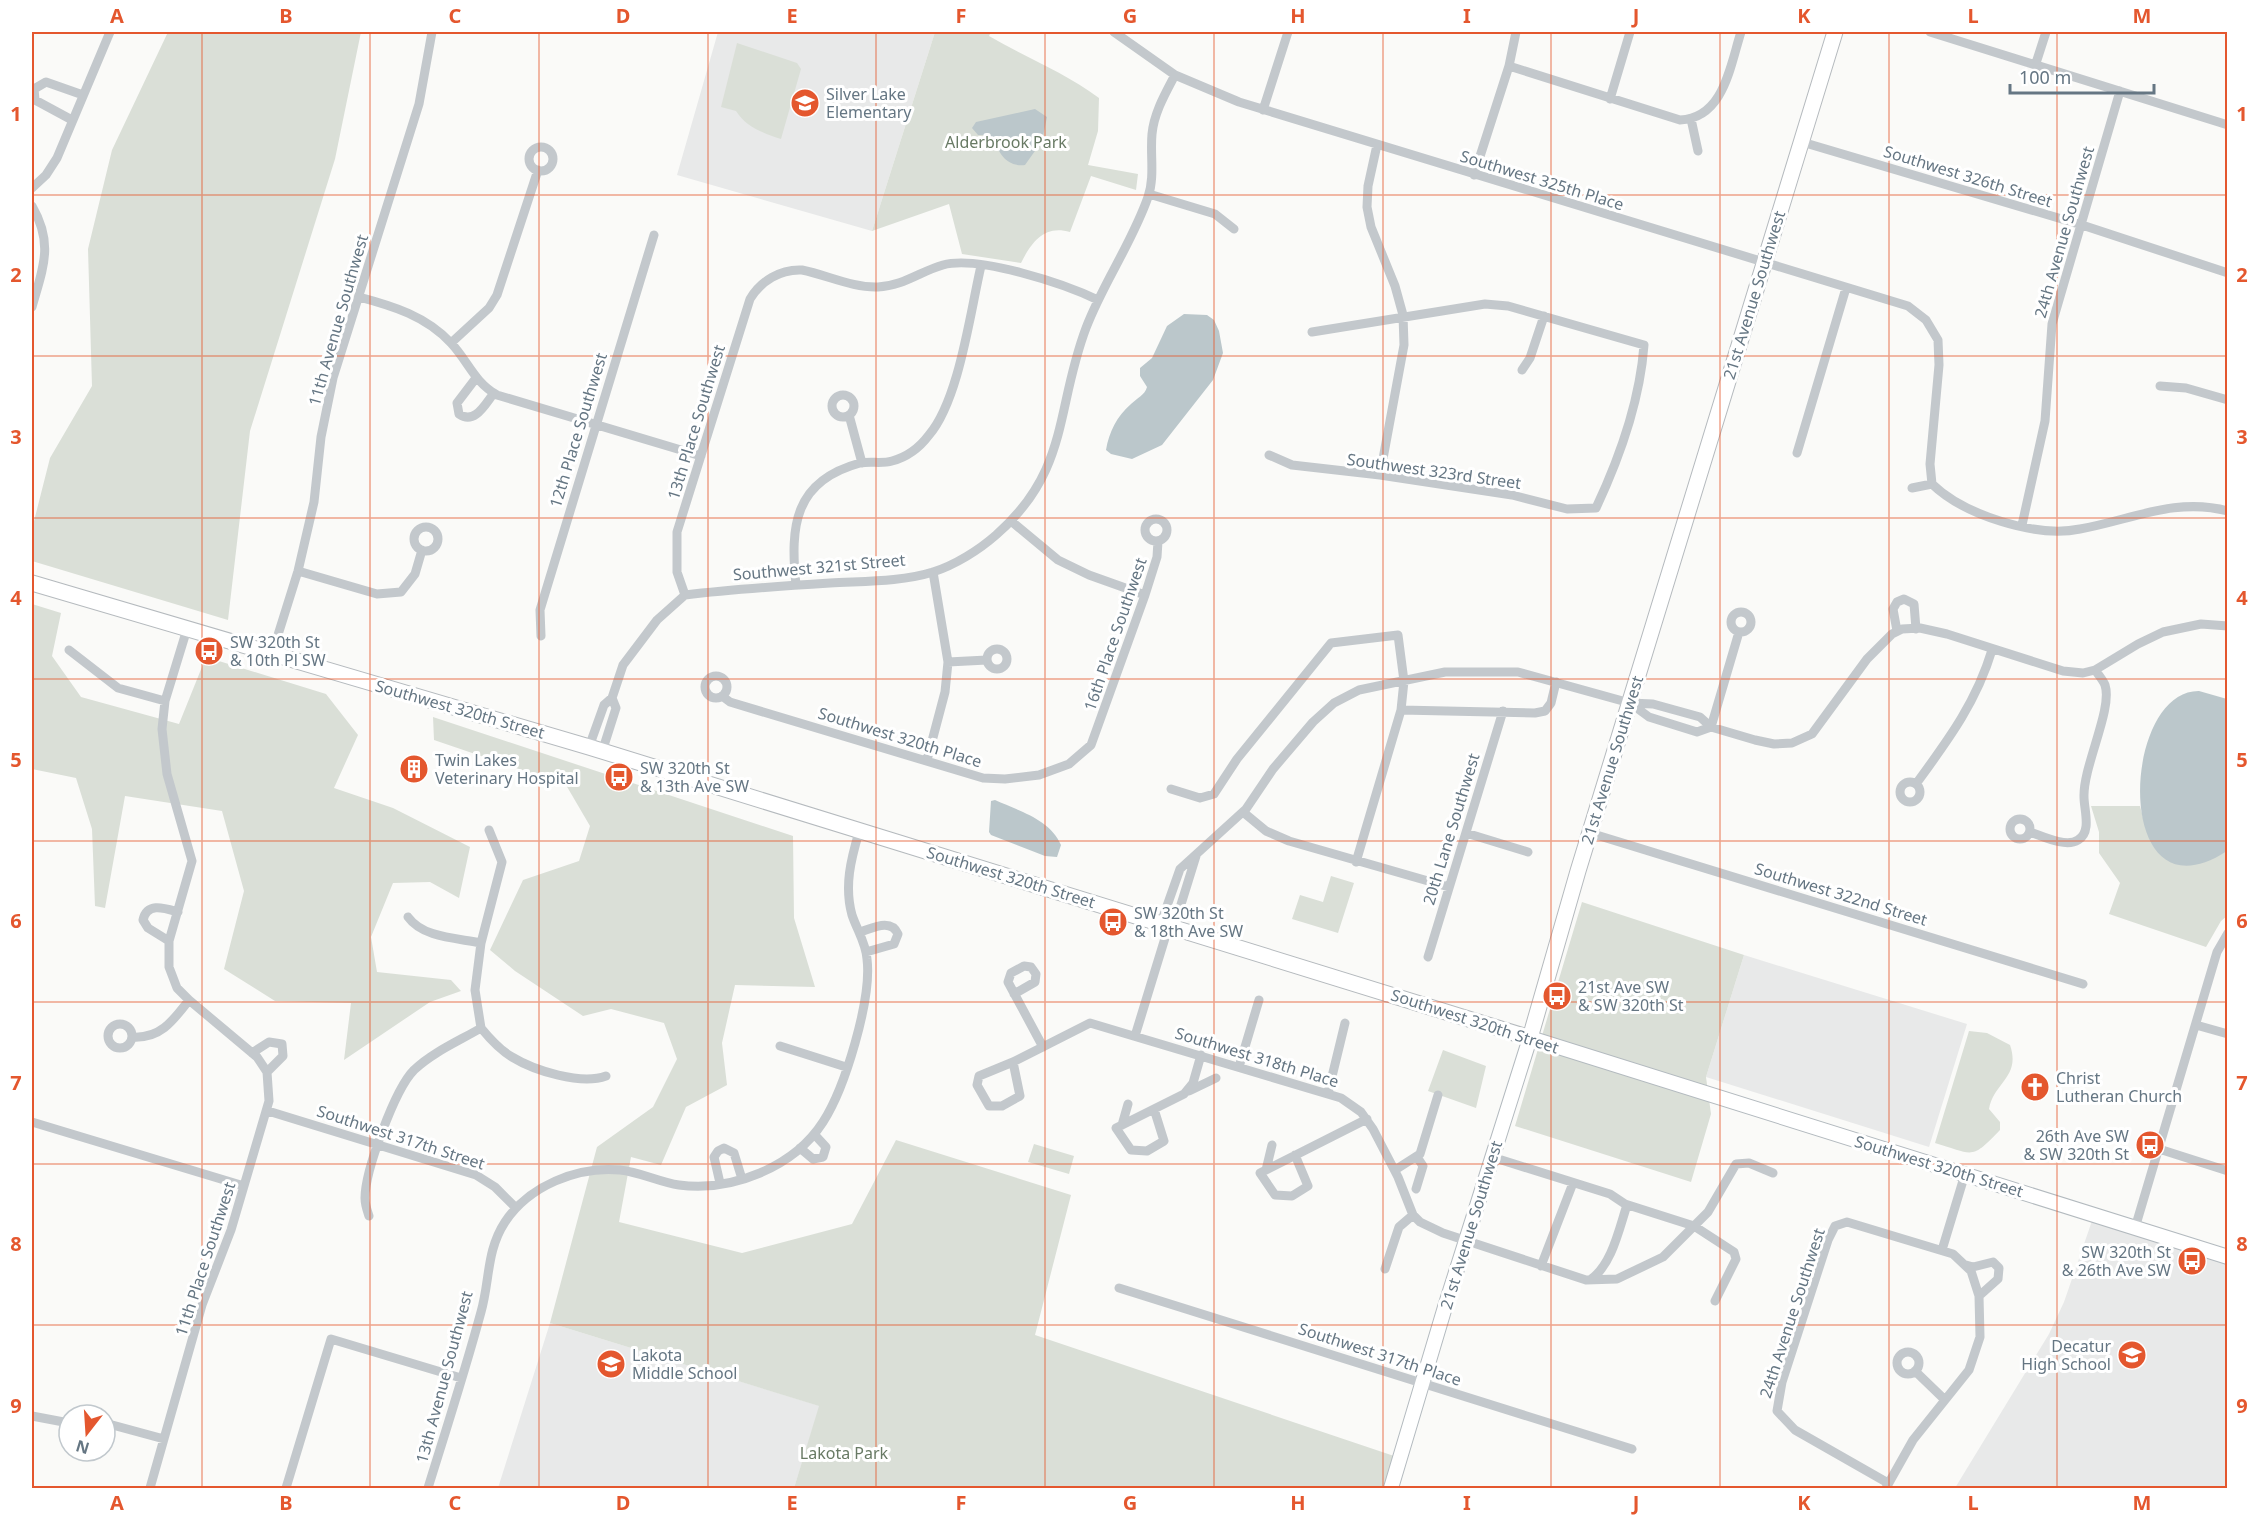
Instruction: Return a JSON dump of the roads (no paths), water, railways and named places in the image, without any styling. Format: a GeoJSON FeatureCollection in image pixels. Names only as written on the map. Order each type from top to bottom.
{"type":"FeatureCollection","features":[{"type":"Feature","properties":{"kind":"main road","name":"21st Avenue Southwest"},"geometry":{"type":"LineString","coordinates":[[1392,1488],[1834,32]]}},
{"type":"Feature","properties":{"kind":"main road","name":"Southwest 320th Street"},"geometry":{"type":"LineString","coordinates":[[32,583],[596,749],[859,832],[1168,925],[2228,1257]]}},
{"type":"Feature","properties":{"kind":"street"},"geometry":{"type":"LineString","coordinates":[[32,188],[46,175],[57,158],[110,32]]}},
{"type":"Feature","properties":{"kind":"street","name":"11th Avenue Southwest"},"geometry":{"type":"LineString","coordinates":[[272,654],[298,572],[314,502],[321,437],[333,378],[419,104],[432,32]]}},
{"type":"Feature","properties":{"kind":"street","name":"Southwest 325th Place"},"geometry":{"type":"LineString","coordinates":[[1114,32],[1175,75],[1225,97],[1908,306],[1926,320],[1938,340],[1939,365],[1930,464],[1932,484]]}},
{"type":"Feature","properties":{"kind":"street"},"geometry":{"type":"LineString","coordinates":[[1263,110],[1288,32]]}},
{"type":"Feature","properties":{"kind":"street"},"geometry":{"type":"LineString","coordinates":[[1474,175],[1509,66],[1516,32]]}},
{"type":"Feature","properties":{"kind":"street"},"geometry":{"type":"LineString","coordinates":[[1610,99],[1630,32]]}},
{"type":"Feature","properties":{"kind":"street"},"geometry":{"type":"LineString","coordinates":[[1509,66],[1680,120],[1691,119],[1702,116],[1720,96],[1741,32]]}},
{"type":"Feature","properties":{"kind":"street"},"geometry":{"type":"LineString","coordinates":[[1930,32],[2036,63],[2228,125]]}},
{"type":"Feature","properties":{"kind":"street"},"geometry":{"type":"LineString","coordinates":[[2036,63],[2046,32]]}},
{"type":"Feature","properties":{"kind":"street","name":"Southwest 321st Street"},"geometry":{"type":"LineString","coordinates":[[686,595],[739,588],[884,580],[933,572],[957,561],[988,542],[1011,521],[1035,490],[1053,456],[1085,331],[1098,300],[1136,228],[1149,194],[1152,134],[1156,115],[1175,75]]}},
{"type":"Feature","properties":{"kind":"street"},"geometry":{"type":"LineString","coordinates":[[72,120],[40,104],[35,99],[34,89],[46,82],[83,95]]}},
{"type":"Feature","properties":{"kind":"street","name":"24th Avenue Southwest"},"geometry":{"type":"LineString","coordinates":[[2022,525],[2045,421],[2052,324],[2120,91]]}},
{"type":"Feature","properties":{"kind":"street"},"geometry":{"type":"LineString","coordinates":[[1691,119],[1698,151]]}},
{"type":"Feature","properties":{"kind":"street","name":"Southwest 326th Street"},"geometry":{"type":"LineString","coordinates":[[1802,142],[2082,225],[2228,273]]}},
{"type":"Feature","properties":{"kind":"street"},"geometry":{"type":"LineString","coordinates":[[1377,145],[1368,186],[1367,207],[1371,227],[1395,286],[1402,315],[1402,362],[1387,426],[1380,475]]}},
{"type":"Feature","properties":{"kind":"street"},"geometry":{"type":"LineString","coordinates":[[451,343],[489,308],[497,295],[538,170]]}},
{"type":"Feature","properties":{"kind":"street"},"geometry":{"type":"LineString","coordinates":[[1149,194],[1215,214],[1234,229]]}},
{"type":"Feature","properties":{"kind":"street"},"geometry":{"type":"LineString","coordinates":[[32,206],[41,223],[46,246],[45,264],[32,307]]}},
{"type":"Feature","properties":{"kind":"street","name":"12th Place Southwest"},"geometry":{"type":"LineString","coordinates":[[541,636],[540,610],[594,424],[654,235]]}},
{"type":"Feature","properties":{"kind":"street","name":"13th Place Southwest"},"geometry":{"type":"LineString","coordinates":[[686,595],[677,572],[677,532],[750,299],[757,288],[782,273],[802,270],[877,287],[907,281],[944,264],[961,262],[981,266]]}},
{"type":"Feature","properties":{"kind":"street"},"geometry":{"type":"LineString","coordinates":[[796,585],[792,546],[801,507],[814,488],[837,472],[862,463],[892,461],[909,454],[920,446],[939,423],[953,386],[981,266],[1056,282],[1098,300]]}},
{"type":"Feature","properties":{"kind":"street"},"geometry":{"type":"LineString","coordinates":[[1797,453],[1846,288]]}},
{"type":"Feature","properties":{"kind":"street"},"geometry":{"type":"LineString","coordinates":[[359,297],[407,312],[428,323],[451,343],[476,378],[494,393],[701,456]]}},
{"type":"Feature","properties":{"kind":"street"},"geometry":{"type":"LineString","coordinates":[[1312,332],[1402,315],[1485,304],[1508,306],[1544,316],[1530,358],[1522,370]]}},
{"type":"Feature","properties":{"kind":"street","name":"Southwest 323rd Street"},"geometry":{"type":"LineString","coordinates":[[1269,455],[1292,465],[1380,475],[1512,495],[1567,510],[1596,508],[1614,466],[1630,412],[1642,367],[1644,345],[1544,316]]}},
{"type":"Feature","properties":{"kind":"street"},"geometry":{"type":"LineString","coordinates":[[476,378],[457,403],[459,414],[466,418],[474,417],[494,393]]}},
{"type":"Feature","properties":{"kind":"street"},"geometry":{"type":"LineString","coordinates":[[2160,386],[2186,388],[2228,400]]}},
{"type":"Feature","properties":{"kind":"street"},"geometry":{"type":"LineString","coordinates":[[849,415],[862,463]]}},
{"type":"Feature","properties":{"kind":"street"},"geometry":{"type":"LineString","coordinates":[[1912,488],[1932,484],[1942,494],[1966,508],[2046,530],[2077,530],[2173,506],[2194,505],[2228,511]]}},
{"type":"Feature","properties":{"kind":"street"},"geometry":{"type":"LineString","coordinates":[[1011,521],[1058,560],[1089,575],[1145,595]]}},
{"type":"Feature","properties":{"kind":"street","name":"16th Place Southwest"},"geometry":{"type":"LineString","coordinates":[[1096,736],[1145,595],[1157,557],[1158,541]]}},
{"type":"Feature","properties":{"kind":"street"},"geometry":{"type":"LineString","coordinates":[[298,572],[377,594],[401,592],[408,586],[415,574],[422,550]]}},
{"type":"Feature","properties":{"kind":"street"},"geometry":{"type":"LineString","coordinates":[[927,760],[945,692],[948,662],[933,572]]}},
{"type":"Feature","properties":{"kind":"street"},"geometry":{"type":"LineString","coordinates":[[596,749],[604,705],[612,698],[623,665],[657,620],[686,595]]}},
{"type":"Feature","properties":{"kind":"street"},"geometry":{"type":"LineString","coordinates":[[1899,630],[1893,609],[1897,602],[1904,599],[1914,604],[1916,629]]}},
{"type":"Feature","properties":{"kind":"street"},"geometry":{"type":"LineString","coordinates":[[1135,1036],[1168,925],[1177,876],[1244,812],[1273,769],[1313,722],[1334,703],[1359,690],[1445,672],[1518,672],[1630,703],[1653,704],[1700,717],[1711,727],[1774,744],[1792,743],[1812,734],[1867,659],[1899,630],[1916,629],[1947,634],[2063,671],[2083,673],[2163,633],[2200,624],[2228,626]]}},
{"type":"Feature","properties":{"kind":"street"},"geometry":{"type":"LineString","coordinates":[[187,629],[165,701],[162,747],[167,774],[192,861],[169,941],[169,967],[172,979],[189,1000],[252,1053],[267,1072],[285,1051],[282,1044],[269,1042],[252,1053]]}},
{"type":"Feature","properties":{"kind":"street"},"geometry":{"type":"LineString","coordinates":[[1711,727],[1738,632]]}},
{"type":"Feature","properties":{"kind":"street"},"geometry":{"type":"LineString","coordinates":[[1171,789],[1200,798],[1214,794],[1237,759],[1331,643],[1398,635],[1404,681],[1401,710],[1356,862]]}},
{"type":"Feature","properties":{"kind":"street"},"geometry":{"type":"LineString","coordinates":[[69,650],[118,688],[165,701]]}},
{"type":"Feature","properties":{"kind":"street"},"geometry":{"type":"LineString","coordinates":[[1916,784],[1969,708],[1983,682],[1992,650]]}},
{"type":"Feature","properties":{"kind":"street"},"geometry":{"type":"LineString","coordinates":[[948,662],[987,660]]}},
{"type":"Feature","properties":{"kind":"street"},"geometry":{"type":"LineString","coordinates":[[2030,832],[2062,842],[2079,840],[2085,832],[2084,795],[2087,771],[2106,698],[2105,685],[2095,669]]}},
{"type":"Feature","properties":{"kind":"street"},"geometry":{"type":"LineString","coordinates":[[1401,710],[1535,713],[1545,711],[1551,703],[1556,681]]}},
{"type":"Feature","properties":{"kind":"street","name":"Southwest 320th Place"},"geometry":{"type":"LineString","coordinates":[[722,696],[730,702],[983,778],[1025,778],[1069,764],[1086,750],[1096,736]]}},
{"type":"Feature","properties":{"kind":"street"},"geometry":{"type":"LineString","coordinates":[[596,749],[616,708],[612,698]]}},
{"type":"Feature","properties":{"kind":"street"},"geometry":{"type":"LineString","coordinates":[[1630,703],[1649,717],[1697,732],[1711,727]]}},
{"type":"Feature","properties":{"kind":"street","name":"20th Lane Southwest"},"geometry":{"type":"LineString","coordinates":[[1428,957],[1503,711]]}},
{"type":"Feature","properties":{"kind":"street"},"geometry":{"type":"LineString","coordinates":[[1244,812],[1266,831],[1289,842],[1449,888]]}},
{"type":"Feature","properties":{"kind":"street"},"geometry":{"type":"LineString","coordinates":[[489,830],[498,845],[502,862],[500,881],[481,943],[475,990],[481,1028],[503,1051],[523,1063],[575,1079],[588,1080],[606,1076]]}},
{"type":"Feature","properties":{"kind":"street"},"geometry":{"type":"LineString","coordinates":[[515,1207],[561,1179],[599,1170],[620,1170],[679,1185],[720,1183],[742,1179],[770,1169],[800,1148],[814,1134],[834,1101],[865,999],[868,977],[866,952],[850,906],[848,878],[859,832]]}},
{"type":"Feature","properties":{"kind":"street"},"geometry":{"type":"LineString","coordinates":[[1466,832],[1528,852]]}},
{"type":"Feature","properties":{"kind":"street","name":"Southwest 322nd Street"},"geometry":{"type":"LineString","coordinates":[[1590,833],[2083,984]]}},
{"type":"Feature","properties":{"kind":"street"},"geometry":{"type":"LineString","coordinates":[[169,941],[148,928],[143,920],[144,915],[151,908],[162,907],[178,912]]}},
{"type":"Feature","properties":{"kind":"street"},"geometry":{"type":"LineString","coordinates":[[408,917],[413,924],[428,932],[481,943]]}},
{"type":"Feature","properties":{"kind":"street"},"geometry":{"type":"LineString","coordinates":[[860,932],[887,924],[894,927],[898,934],[894,944],[866,952]]}},
{"type":"Feature","properties":{"kind":"street"},"geometry":{"type":"LineString","coordinates":[[2135,1228],[2217,952],[2228,933]]}},
{"type":"Feature","properties":{"kind":"street"},"geometry":{"type":"LineString","coordinates":[[1014,994],[1043,1047]]}},
{"type":"Feature","properties":{"kind":"street"},"geometry":{"type":"LineString","coordinates":[[1239,1067],[1259,999]]}},
{"type":"Feature","properties":{"kind":"street"},"geometry":{"type":"LineString","coordinates":[[132,1037],[154,1036],[167,1027],[189,1000]]}},
{"type":"Feature","properties":{"kind":"street","name":"Southwest 318th Place"},"geometry":{"type":"LineString","coordinates":[[1013,1062],[1020,1096],[1002,1106],[989,1106],[976,1079],[1090,1023],[1328,1093],[1354,1106],[1367,1119],[1395,1170],[1413,1215]]}},
{"type":"Feature","properties":{"kind":"street"},"geometry":{"type":"LineString","coordinates":[[1328,1093],[1346,1023]]}},
{"type":"Feature","properties":{"kind":"street"},"geometry":{"type":"LineString","coordinates":[[2196,1025],[2228,1034]]}},
{"type":"Feature","properties":{"kind":"street"},"geometry":{"type":"LineString","coordinates":[[369,1216],[364,1195],[393,1102],[406,1079],[423,1062],[481,1028]]}},
{"type":"Feature","properties":{"kind":"street"},"geometry":{"type":"LineString","coordinates":[[780,1046],[846,1067]]}},
{"type":"Feature","properties":{"kind":"street"},"geometry":{"type":"LineString","coordinates":[[1184,1094],[1193,1083],[1201,1055]]}},
{"type":"Feature","properties":{"kind":"street","name":"11th Place Southwest"},"geometry":{"type":"LineString","coordinates":[[150,1488],[202,1305],[225,1250],[268,1111],[267,1072]]}},
{"type":"Feature","properties":{"kind":"street"},"geometry":{"type":"LineString","coordinates":[[1154,1109],[1165,1139],[1148,1151],[1140,1152],[1128,1147],[1116,1128],[1154,1109],[1184,1094],[1216,1078]]}},
{"type":"Feature","properties":{"kind":"street"},"geometry":{"type":"LineString","coordinates":[[1395,1170],[1418,1157],[1438,1095]]}},
{"type":"Feature","properties":{"kind":"street"},"geometry":{"type":"LineString","coordinates":[[1122,1125],[1128,1104]]}},
{"type":"Feature","properties":{"kind":"street","name":"Southwest 317th Street"},"geometry":{"type":"LineString","coordinates":[[268,1111],[380,1143],[476,1175],[495,1187],[515,1207]]}},
{"type":"Feature","properties":{"kind":"street"},"geometry":{"type":"LineString","coordinates":[[1295,1155],[1309,1184],[1292,1196],[1281,1197],[1272,1192],[1260,1173],[1295,1155],[1367,1119]]}},
{"type":"Feature","properties":{"kind":"street"},"geometry":{"type":"LineString","coordinates":[[32,1122],[244,1186]]}},
{"type":"Feature","properties":{"kind":"street"},"geometry":{"type":"LineString","coordinates":[[800,1148],[813,1159],[823,1157],[826,1147],[814,1134]]}},
{"type":"Feature","properties":{"kind":"street"},"geometry":{"type":"LineString","coordinates":[[1266,1170],[1272,1145]]}},
{"type":"Feature","properties":{"kind":"street"},"geometry":{"type":"LineString","coordinates":[[720,1183],[714,1157],[718,1150],[724,1148],[734,1153],[742,1179]]}},
{"type":"Feature","properties":{"kind":"street"},"geometry":{"type":"LineString","coordinates":[[2159,1149],[2228,1171]]}},
{"type":"Feature","properties":{"kind":"street"},"geometry":{"type":"LineString","coordinates":[[1416,1189],[1423,1166],[1418,1157]]}},
{"type":"Feature","properties":{"kind":"street"},"geometry":{"type":"LineString","coordinates":[[1492,1157],[1610,1194],[1627,1205],[1694,1226],[1734,1252],[1734,1268],[1715,1301]]}},
{"type":"Feature","properties":{"kind":"street"},"geometry":{"type":"LineString","coordinates":[[1385,1269],[1400,1227],[1413,1215],[1431,1228],[1541,1266],[1590,1280],[1617,1279],[1645,1267],[1671,1251],[1715,1202],[1736,1164],[1749,1163],[1773,1173]]}},
{"type":"Feature","properties":{"kind":"street"},"geometry":{"type":"LineString","coordinates":[[1887,1485],[1913,1440],[1944,1399],[1966,1375],[1977,1350],[1981,1328],[1979,1296],[1975,1282],[1966,1265],[1953,1254],[1942,1250],[1965,1174]]}},
{"type":"Feature","properties":{"kind":"street"},"geometry":{"type":"LineString","coordinates":[[1541,1266],[1573,1183]]}},
{"type":"Feature","properties":{"kind":"street"},"geometry":{"type":"LineString","coordinates":[[1590,1280],[1599,1274],[1607,1260],[1627,1205]]}},
{"type":"Feature","properties":{"kind":"street","name":"13th Avenue Southwest"},"geometry":{"type":"LineString","coordinates":[[428,1488],[482,1309],[489,1259],[498,1235],[515,1207]]}},
{"type":"Feature","properties":{"kind":"street","name":"24th Avenue Southwest"},"geometry":{"type":"LineString","coordinates":[[1887,1485],[1795,1430],[1777,1411],[1780,1390],[1828,1240],[1837,1224],[1847,1222],[1861,1225],[1942,1250]]}},
{"type":"Feature","properties":{"kind":"street"},"geometry":{"type":"LineString","coordinates":[[1966,1265],[1973,1267],[1993,1262],[1999,1268],[1998,1279],[1979,1296]]}},
{"type":"Feature","properties":{"kind":"street","name":"Southwest 317th Place"},"geometry":{"type":"LineString","coordinates":[[1119,1288],[1632,1449]]}},
{"type":"Feature","properties":{"kind":"street"},"geometry":{"type":"LineString","coordinates":[[286,1488],[331,1339],[461,1378]]}},
{"type":"Feature","properties":{"kind":"street"},"geometry":{"type":"LineString","coordinates":[[1915,1371],[1944,1399]]}},
{"type":"Feature","properties":{"kind":"street"},"geometry":{"type":"LineString","coordinates":[[32,1416],[57,1421]]}},
{"type":"Feature","properties":{"kind":"street"},"geometry":{"type":"LineString","coordinates":[[117,1426],[164,1438]]}},
{"type":"Feature","properties":{"kind":"place","name":"Silver Lake Elementary"},"geometry":{"type":"Point","coordinates":[805,103]}},
{"type":"Feature","properties":{"kind":"place","name":"SW 320th St & 10th Pl SW"},"geometry":{"type":"Point","coordinates":[209,651]}},
{"type":"Feature","properties":{"kind":"place","name":"Twin Lakes Veterinary Hospital"},"geometry":{"type":"Point","coordinates":[414,769]}},
{"type":"Feature","properties":{"kind":"place","name":"SW 320th St & 13th Ave SW"},"geometry":{"type":"Point","coordinates":[619,777]}},
{"type":"Feature","properties":{"kind":"place","name":"SW 320th St & 18th Ave SW"},"geometry":{"type":"Point","coordinates":[1113,922]}},
{"type":"Feature","properties":{"kind":"place","name":"21st Ave SW & SW 320th St"},"geometry":{"type":"Point","coordinates":[1557,996]}},
{"type":"Feature","properties":{"kind":"place","name":"Christ Lutheran Church"},"geometry":{"type":"Point","coordinates":[2035,1087]}},
{"type":"Feature","properties":{"kind":"place","name":"26th Ave SW & SW 320th St"},"geometry":{"type":"Point","coordinates":[2150,1145]}},
{"type":"Feature","properties":{"kind":"place","name":"SW 320th St & 26th Ave SW"},"geometry":{"type":"Point","coordinates":[2192,1261]}},
{"type":"Feature","properties":{"kind":"place","name":"Decatur High School"},"geometry":{"type":"Point","coordinates":[2132,1355]}},
{"type":"Feature","properties":{"kind":"place","name":"Lakota Middle School"},"geometry":{"type":"Point","coordinates":[611,1364]}},
{"type":"Feature","properties":{"kind":"park label","name":"Alderbrook Park"},"geometry":{"type":"Point","coordinates":[1006,142]}},
{"type":"Feature","properties":{"kind":"park label","name":"Lakota Park"},"geometry":{"type":"Point","coordinates":[844,1453]}}]}
